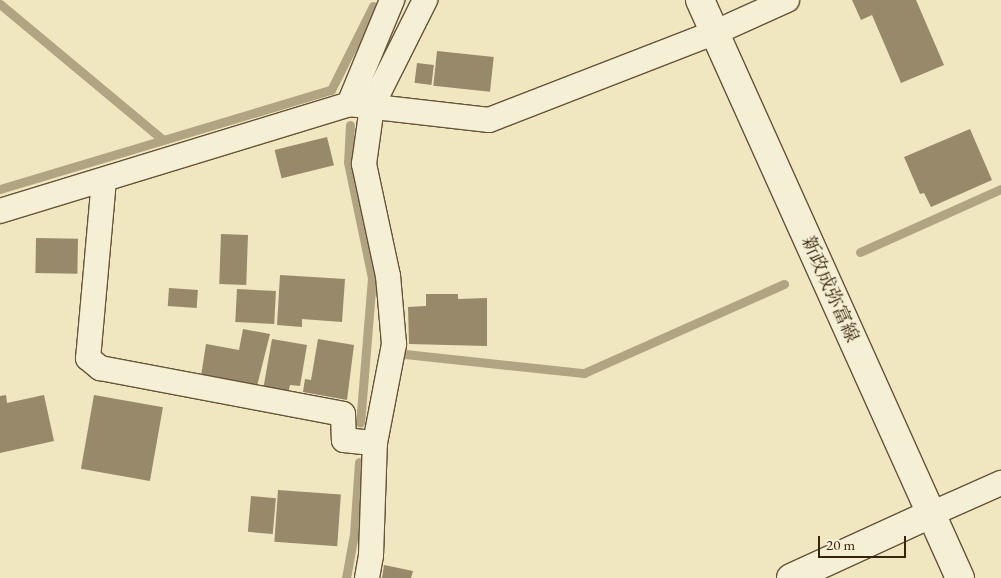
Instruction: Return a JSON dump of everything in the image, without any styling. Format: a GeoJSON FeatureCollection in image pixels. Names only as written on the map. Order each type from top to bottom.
{"type":"FeatureCollection","features":[{"type":"Feature","properties":{"kind":"main road","name":"新政成弥富線"},"geometry":{"type":"LineString","coordinates":[[700,0],[960,578]]}},
{"type":"Feature","properties":{"kind":"main road"},"geometry":{"type":"LineString","coordinates":[[791,578],[931,514]]}},
{"type":"Feature","properties":{"kind":"street"},"geometry":{"type":"LineString","coordinates":[[349,104],[392,0]]}},
{"type":"Feature","properties":{"kind":"street"},"geometry":{"type":"LineString","coordinates":[[367,578],[371,554],[375,443],[394,344],[388,276],[364,164],[372,106],[425,0]]}},
{"type":"Feature","properties":{"kind":"street"},"geometry":{"type":"LineString","coordinates":[[0,211],[349,104],[489,120],[716,32],[787,0]]}},
{"type":"Feature","properties":{"kind":"street"},"geometry":{"type":"LineString","coordinates":[[104,180],[88,358],[100,368],[343,414],[344,440],[375,443]]}},
{"type":"Feature","properties":{"kind":"street"},"geometry":{"type":"LineString","coordinates":[[931,514],[1001,483]]}},
{"type":"Feature","properties":{"kind":"building"},"geometry":{"type":"Polygon","coordinates":[[[852,0],[916,0],[944,65],[901,83],[872,15],[861,20],[852,0]]]}},
{"type":"Feature","properties":{"kind":"building"},"geometry":{"type":"Polygon","coordinates":[[[437,51],[494,57],[490,92],[433,86],[437,51]]]}},
{"type":"Feature","properties":{"kind":"building"},"geometry":{"type":"Polygon","coordinates":[[[417,63],[434,65],[431,85],[415,83],[417,63]]]}},
{"type":"Feature","properties":{"kind":"building"},"geometry":{"type":"Polygon","coordinates":[[[970,129],[992,180],[931,207],[924,193],[920,194],[904,157],[970,129]]]}},
{"type":"Feature","properties":{"kind":"building"},"geometry":{"type":"Polygon","coordinates":[[[327,137],[334,165],[282,178],[275,150],[327,137]]]}},
{"type":"Feature","properties":{"kind":"building"},"geometry":{"type":"Polygon","coordinates":[[[221,234],[248,235],[246,285],[219,284],[221,234]]]}},
{"type":"Feature","properties":{"kind":"building"},"geometry":{"type":"Polygon","coordinates":[[[36,238],[78,239],[77,274],[35,273],[36,238]]]}},
{"type":"Feature","properties":{"kind":"building"},"geometry":{"type":"Polygon","coordinates":[[[280,275],[345,279],[342,322],[302,319],[302,327],[277,325],[280,275]]]}},
{"type":"Feature","properties":{"kind":"building"},"geometry":{"type":"Polygon","coordinates":[[[169,288],[198,290],[197,308],[168,306],[169,288]]]}},
{"type":"Feature","properties":{"kind":"building"},"geometry":{"type":"Polygon","coordinates":[[[237,289],[276,291],[274,324],[235,322],[237,289]]]}},
{"type":"Feature","properties":{"kind":"building"},"geometry":{"type":"Polygon","coordinates":[[[426,294],[458,294],[458,299],[487,298],[487,346],[409,344],[408,307],[426,306],[426,294]]]}},
{"type":"Feature","properties":{"kind":"building"},"geometry":{"type":"Polygon","coordinates":[[[243,329],[270,334],[257,386],[201,376],[206,344],[239,350],[243,329]]]}},
{"type":"Feature","properties":{"kind":"building"},"geometry":{"type":"Polygon","coordinates":[[[272,339],[307,345],[300,386],[290,385],[288,394],[263,390],[272,339]]]}},
{"type":"Feature","properties":{"kind":"building"},"geometry":{"type":"Polygon","coordinates":[[[318,339],[354,345],[347,400],[303,392],[305,379],[311,380],[318,339]]]}},
{"type":"Feature","properties":{"kind":"building"},"geometry":{"type":"Polygon","coordinates":[[[6,395],[7,403],[44,395],[54,441],[0,453],[0,396],[6,395]]]}},
{"type":"Feature","properties":{"kind":"building"},"geometry":{"type":"Polygon","coordinates":[[[94,395],[163,407],[150,481],[81,469],[94,395]]]}},
{"type":"Feature","properties":{"kind":"building"},"geometry":{"type":"Polygon","coordinates":[[[278,490],[341,494],[337,546],[274,542],[278,490]]]}},
{"type":"Feature","properties":{"kind":"building"},"geometry":{"type":"Polygon","coordinates":[[[251,496],[276,498],[273,534],[248,532],[251,496]]]}},
{"type":"Feature","properties":{"kind":"building"},"geometry":{"type":"Polygon","coordinates":[[[384,565],[413,571],[411,578],[382,578],[384,565]]]}},
{"type":"Feature","properties":{"kind":"waterway"},"geometry":{"type":"LineString","coordinates":[[0,4],[163,140]]}},
{"type":"Feature","properties":{"kind":"waterway"},"geometry":{"type":"LineString","coordinates":[[0,189],[331,90],[373,6]]}},
{"type":"Feature","properties":{"kind":"waterway"},"geometry":{"type":"LineString","coordinates":[[350,125],[348,162],[372,278],[360,423]]}},
{"type":"Feature","properties":{"kind":"waterway"},"geometry":{"type":"LineString","coordinates":[[860,252],[1001,189]]}},
{"type":"Feature","properties":{"kind":"waterway"},"geometry":{"type":"LineString","coordinates":[[405,354],[584,373],[784,284]]}},
{"type":"Feature","properties":{"kind":"waterway"},"geometry":{"type":"LineString","coordinates":[[346,578],[354,534],[359,462]]}}]}
